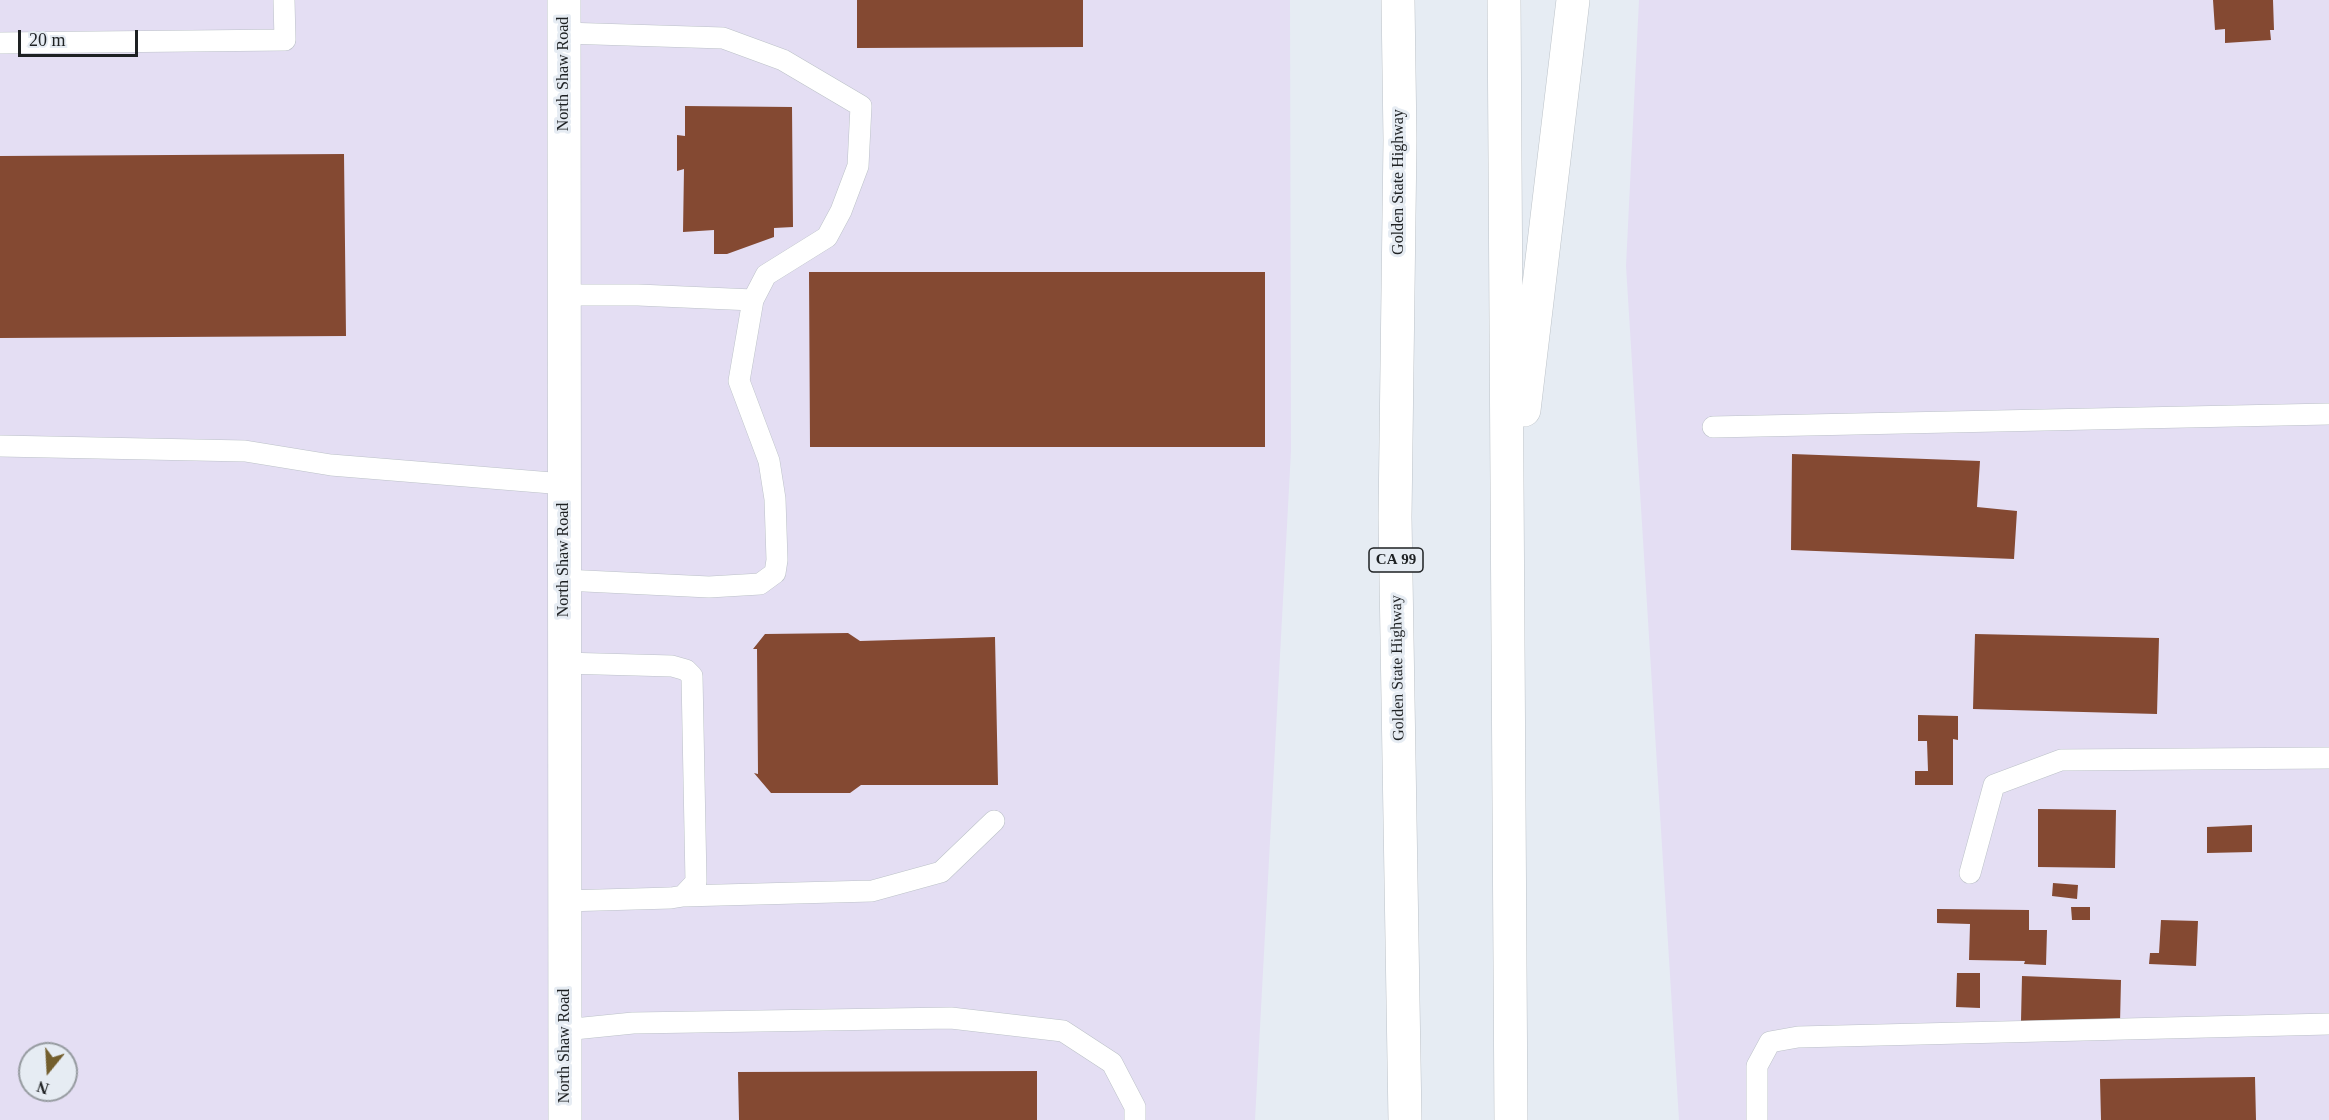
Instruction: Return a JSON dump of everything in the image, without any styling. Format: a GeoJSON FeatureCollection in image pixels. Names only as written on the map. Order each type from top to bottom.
{"type":"FeatureCollection","features":[{"type":"Feature","properties":{"kind":"main road","name":"North Shaw Road"},"geometry":{"type":"LineString","coordinates":[[564,0],[565,1120]]}},
{"type":"Feature","properties":{"kind":"main road"},"geometry":{"type":"LineString","coordinates":[[1388,0],[1400,140]]}},
{"type":"Feature","properties":{"kind":"main road","name":"Golden State Highway"},"geometry":{"type":"LineString","coordinates":[[1398,0],[1400,140],[1395,517],[1405,1120]]}},
{"type":"Feature","properties":{"kind":"main road"},"geometry":{"type":"LineString","coordinates":[[1504,0],[1511,1120]]}},
{"type":"Feature","properties":{"kind":"main road"},"geometry":{"type":"LineString","coordinates":[[1507,549],[1573,0]]}},
{"type":"Feature","properties":{"kind":"lane"},"geometry":{"type":"LineString","coordinates":[[0,43],[285,40],[284,0]]}},
{"type":"Feature","properties":{"kind":"lane"},"geometry":{"type":"LineString","coordinates":[[564,33],[723,38],[783,60],[861,106],[858,166],[836,220],[826,237],[766,275],[753,300],[739,381],[769,461],[775,499],[777,560],[775,573],[760,584],[710,587],[564,579]]}},
{"type":"Feature","properties":{"kind":"lane"},"geometry":{"type":"LineString","coordinates":[[564,295],[638,295],[753,300]]}},
{"type":"Feature","properties":{"kind":"lane"},"geometry":{"type":"LineString","coordinates":[[1713,427],[2329,414]]}},
{"type":"Feature","properties":{"kind":"lane"},"geometry":{"type":"LineString","coordinates":[[0,446],[245,451],[331,465],[564,484]]}},
{"type":"Feature","properties":{"kind":"lane"},"geometry":{"type":"LineString","coordinates":[[563,663],[672,666],[686,670],[692,676],[696,882],[683,896]]}},
{"type":"Feature","properties":{"kind":"lane"},"geometry":{"type":"LineString","coordinates":[[1970,873],[1994,785],[2061,760],[2329,758]]}},
{"type":"Feature","properties":{"kind":"lane"},"geometry":{"type":"LineString","coordinates":[[564,901],[632,901],[683,896],[872,891],[941,872],[994,820]]}},
{"type":"Feature","properties":{"kind":"lane"},"geometry":{"type":"LineString","coordinates":[[564,1030],[633,1023],[951,1018],[1063,1031],[1112,1063],[1136,1107],[1135,1120]]}},
{"type":"Feature","properties":{"kind":"lane"},"geometry":{"type":"LineString","coordinates":[[1757,1120],[1757,1066],[1770,1042],[1780,1040],[1798,1037],[2329,1024]]}},
{"type":"Feature","properties":{"kind":"shaded area"},"geometry":{"type":"Polygon","coordinates":[[[0,0],[1290,0],[1291,451],[1255,1120],[0,1120],[0,0]]]}},
{"type":"Feature","properties":{"kind":"shaded area"},"geometry":{"type":"Polygon","coordinates":[[[1639,0],[2329,0],[2329,1120],[1679,1120],[1626,266],[1639,0]]]}},
{"type":"Feature","properties":{"kind":"building"},"geometry":{"type":"Polygon","coordinates":[[[857,0],[1083,0],[1083,47],[857,48],[857,0]]]}},
{"type":"Feature","properties":{"kind":"building"},"geometry":{"type":"Polygon","coordinates":[[[2213,0],[2273,0],[2274,30],[2270,30],[2271,40],[2225,43],[2225,29],[2215,30],[2213,0]]]}},
{"type":"Feature","properties":{"kind":"building"},"geometry":{"type":"Polygon","coordinates":[[[685,106],[792,107],[793,227],[774,228],[774,237],[727,254],[714,254],[714,230],[683,232],[684,169],[677,171],[677,135],[685,136],[685,106]]]}},
{"type":"Feature","properties":{"kind":"building"},"geometry":{"type":"Polygon","coordinates":[[[344,154],[346,336],[0,338],[0,156],[344,154]]]}},
{"type":"Feature","properties":{"kind":"building"},"geometry":{"type":"Polygon","coordinates":[[[809,272],[1265,272],[1265,447],[810,447],[809,272]]]}},
{"type":"Feature","properties":{"kind":"building"},"geometry":{"type":"Polygon","coordinates":[[[1792,454],[1980,461],[1977,507],[2017,511],[2014,559],[1791,550],[1792,454]]]}},
{"type":"Feature","properties":{"kind":"building"},"geometry":{"type":"Polygon","coordinates":[[[848,633],[860,641],[995,637],[998,785],[861,785],[850,793],[771,793],[754,773],[758,774],[757,649],[753,649],[765,634],[848,633]]]}},
{"type":"Feature","properties":{"kind":"building"},"geometry":{"type":"Polygon","coordinates":[[[1975,634],[2159,638],[2157,714],[1973,709],[1975,634]]]}},
{"type":"Feature","properties":{"kind":"building"},"geometry":{"type":"Polygon","coordinates":[[[1918,715],[1958,716],[1958,740],[1953,739],[1953,785],[1915,785],[1915,771],[1928,771],[1927,741],[1918,741],[1918,715]]]}},
{"type":"Feature","properties":{"kind":"building"},"geometry":{"type":"Polygon","coordinates":[[[2038,809],[2116,810],[2115,868],[2038,867],[2038,809]]]}},
{"type":"Feature","properties":{"kind":"building"},"geometry":{"type":"Polygon","coordinates":[[[2252,825],[2252,852],[2207,853],[2207,827],[2252,825]]]}},
{"type":"Feature","properties":{"kind":"building"},"geometry":{"type":"Polygon","coordinates":[[[2053,883],[2078,885],[2077,899],[2052,896],[2053,883]]]}},
{"type":"Feature","properties":{"kind":"building"},"geometry":{"type":"Polygon","coordinates":[[[2071,907],[2090,907],[2090,920],[2072,920],[2071,907]]]}},
{"type":"Feature","properties":{"kind":"building"},"geometry":{"type":"Polygon","coordinates":[[[1937,909],[2029,910],[2029,930],[2047,930],[2046,965],[2024,964],[2025,961],[1969,960],[1970,924],[1937,923],[1937,909]]]}},
{"type":"Feature","properties":{"kind":"building"},"geometry":{"type":"Polygon","coordinates":[[[2161,920],[2198,921],[2196,966],[2149,964],[2150,953],[2159,953],[2161,920]]]}},
{"type":"Feature","properties":{"kind":"building"},"geometry":{"type":"Polygon","coordinates":[[[1957,973],[1980,973],[1980,1008],[1956,1007],[1957,973]]]}},
{"type":"Feature","properties":{"kind":"building"},"geometry":{"type":"Polygon","coordinates":[[[2022,976],[2121,980],[2120,1023],[2021,1021],[2022,976]]]}},
{"type":"Feature","properties":{"kind":"building"},"geometry":{"type":"Polygon","coordinates":[[[1037,1071],[1037,1120],[739,1120],[738,1072],[1037,1071]]]}},
{"type":"Feature","properties":{"kind":"building"},"geometry":{"type":"Polygon","coordinates":[[[2255,1077],[2256,1120],[2101,1120],[2100,1079],[2255,1077]]]}}]}
